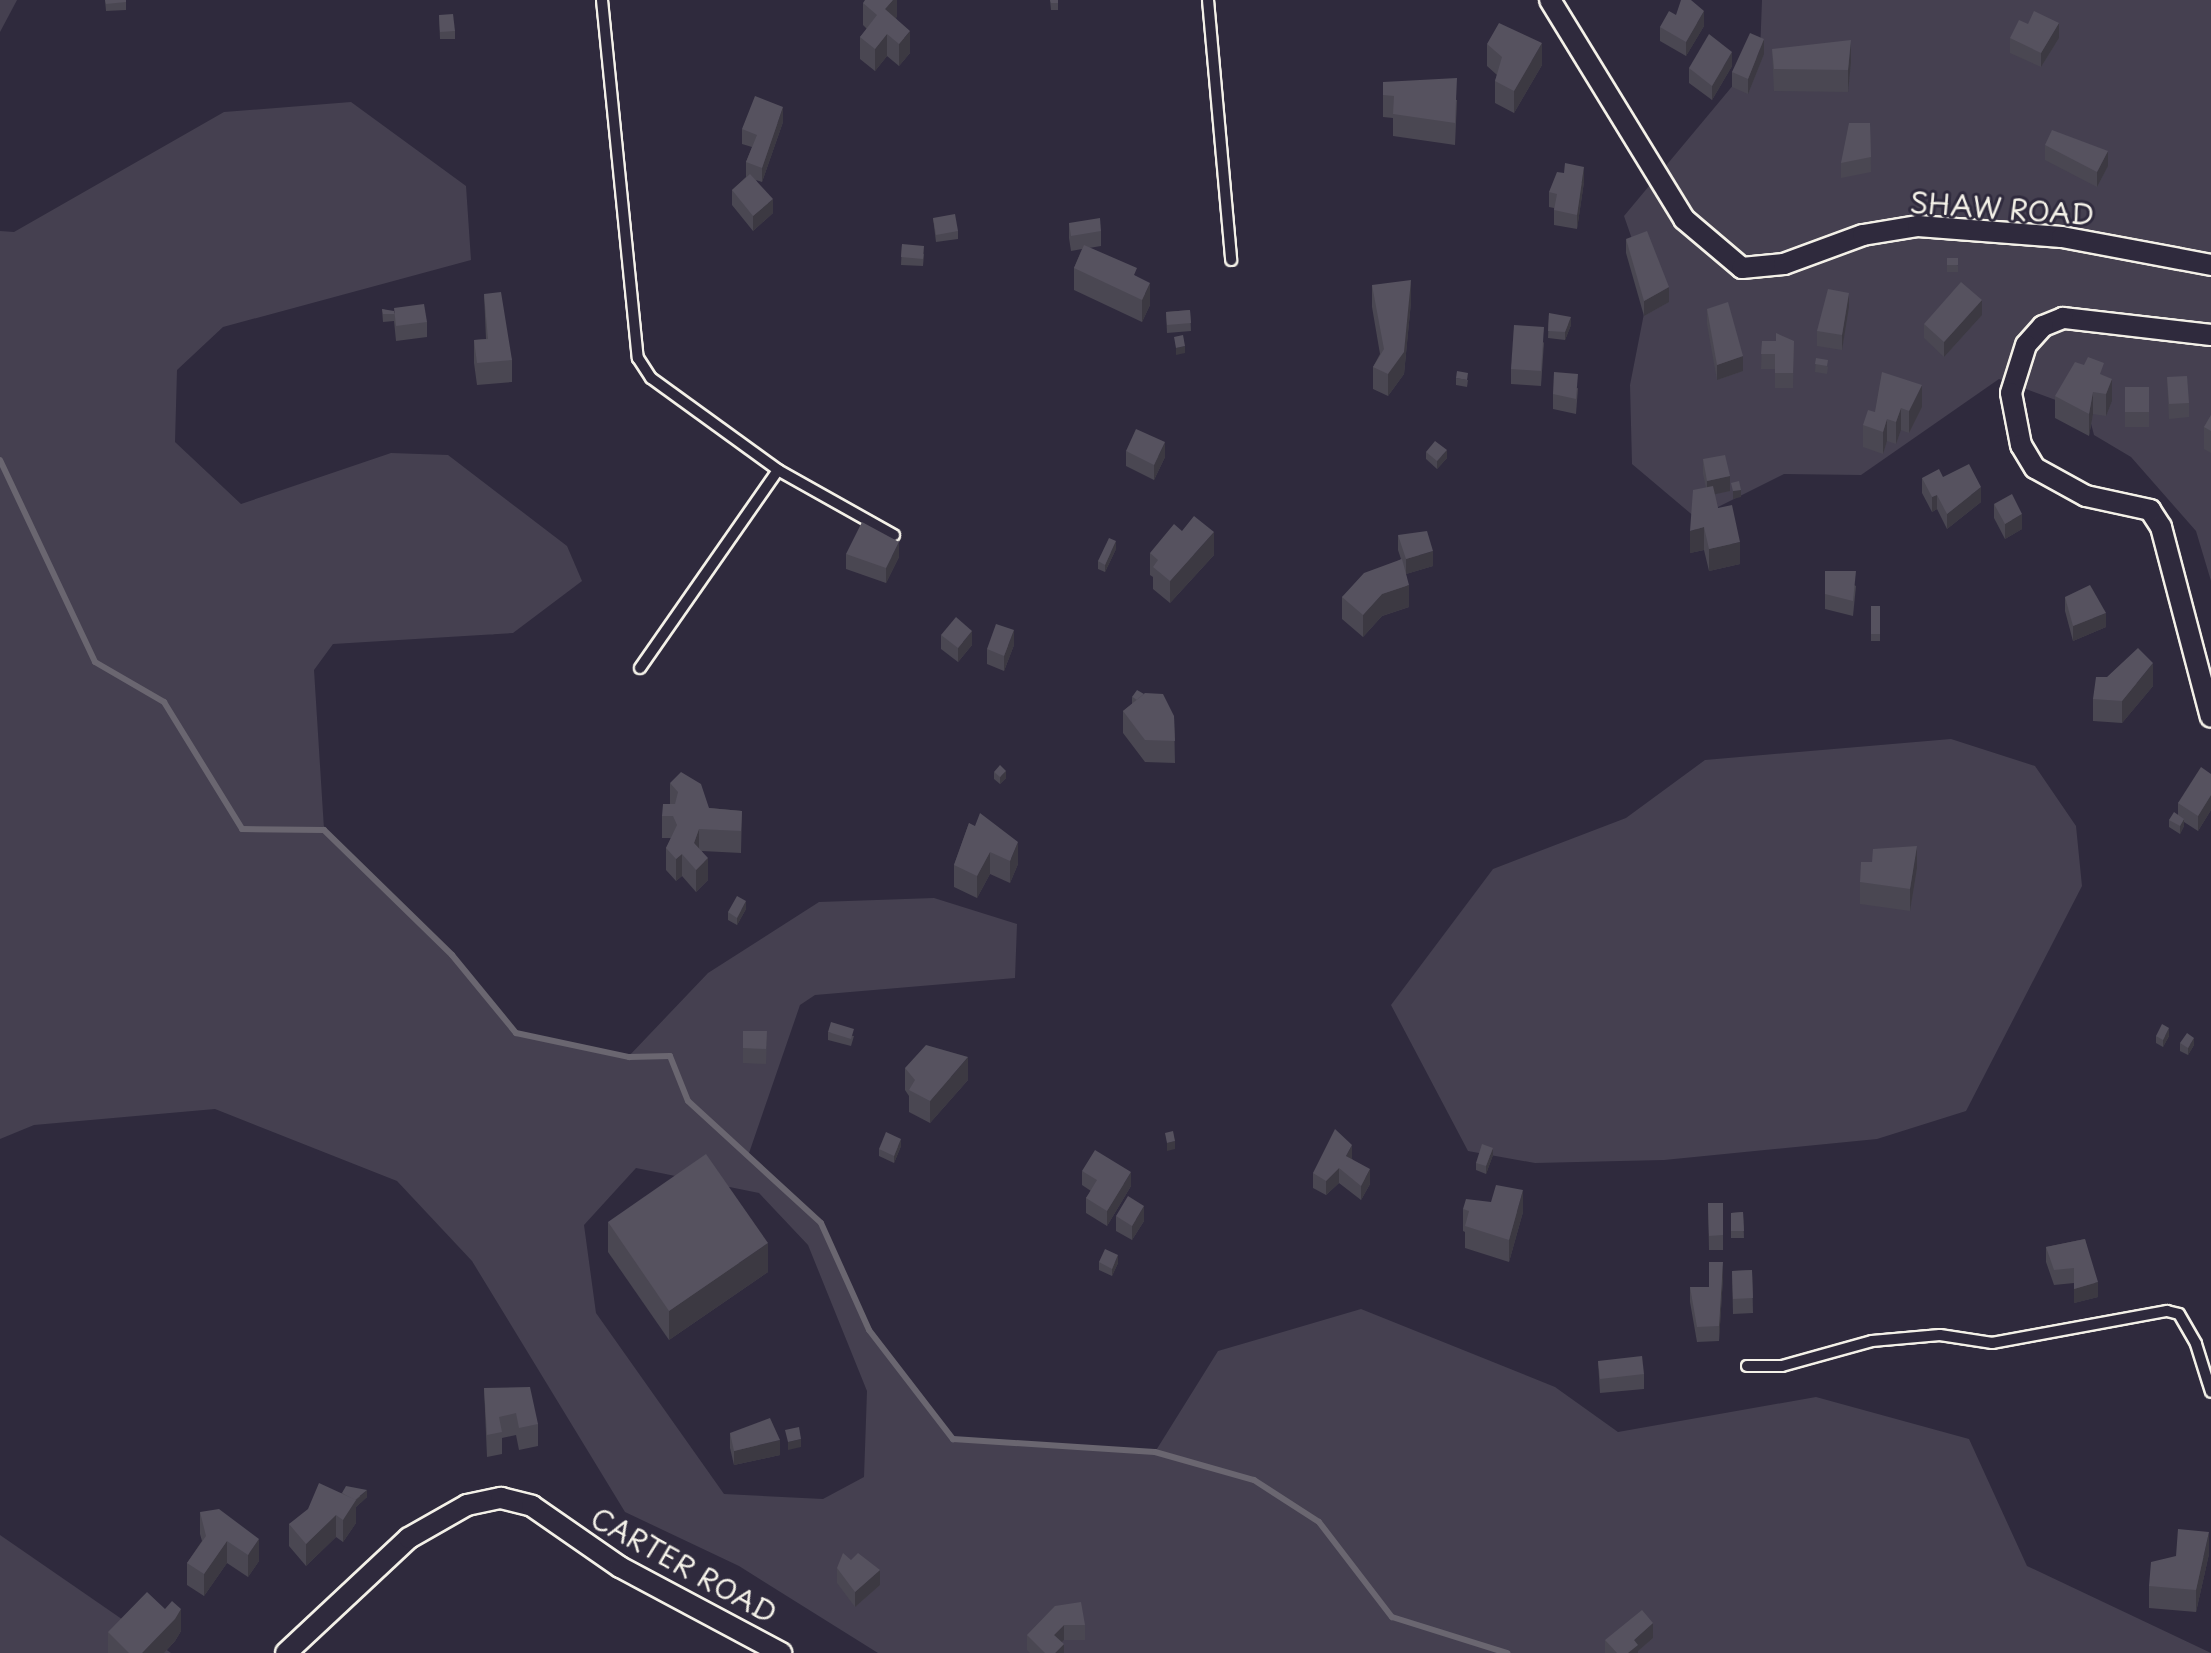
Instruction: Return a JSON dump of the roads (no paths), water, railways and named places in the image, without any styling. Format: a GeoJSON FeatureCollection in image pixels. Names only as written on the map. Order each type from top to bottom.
{"type":"FeatureCollection","features":[{"type":"Feature","properties":{"kind":"street","name":"SHAW ROAD"},"geometry":{"type":"LineString","coordinates":[[1550,0],[1684,219],[1742,268],[1784,264],[1863,235],[1918,226],[2062,237],[2211,265]]}},
{"type":"Feature","properties":{"kind":"street"},"geometry":{"type":"LineString","coordinates":[[2211,335],[2063,318],[2026,345],[2011,393],[2021,445],[2035,468],[2086,496],[2150,510],[2161,527],[2211,717]]}},
{"type":"Feature","properties":{"kind":"street","name":"CARTER ROAD"},"geometry":{"type":"LineString","coordinates":[[286,1653],[409,1538],[467,1505],[501,1498],[532,1506],[620,1567],[781,1653]]}},
{"type":"Feature","properties":{"kind":"lane"},"geometry":{"type":"LineString","coordinates":[[602,0],[638,358],[651,378],[778,470],[894,535]]}},
{"type":"Feature","properties":{"kind":"lane"},"geometry":{"type":"LineString","coordinates":[[1208,0],[1231,260]]}},
{"type":"Feature","properties":{"kind":"lane"},"geometry":{"type":"LineString","coordinates":[[640,668],[778,470]]}},
{"type":"Feature","properties":{"kind":"lane"},"geometry":{"type":"LineString","coordinates":[[1747,1366],[1782,1366],[1885,1340],[1940,1335],[1992,1343],[2167,1311],[2179,1314],[2196,1344],[2211,1392]]}},
{"type":"Feature","properties":{"kind":"waterway"},"geometry":{"type":"LineString","coordinates":[[0,460],[95,662],[164,702],[242,829],[324,830],[452,955],[516,1033],[629,1057],[670,1056],[688,1101],[821,1223],[869,1330],[953,1439],[1155,1452],[1254,1480],[1319,1522],[1392,1617],[1507,1653]]}}]}
